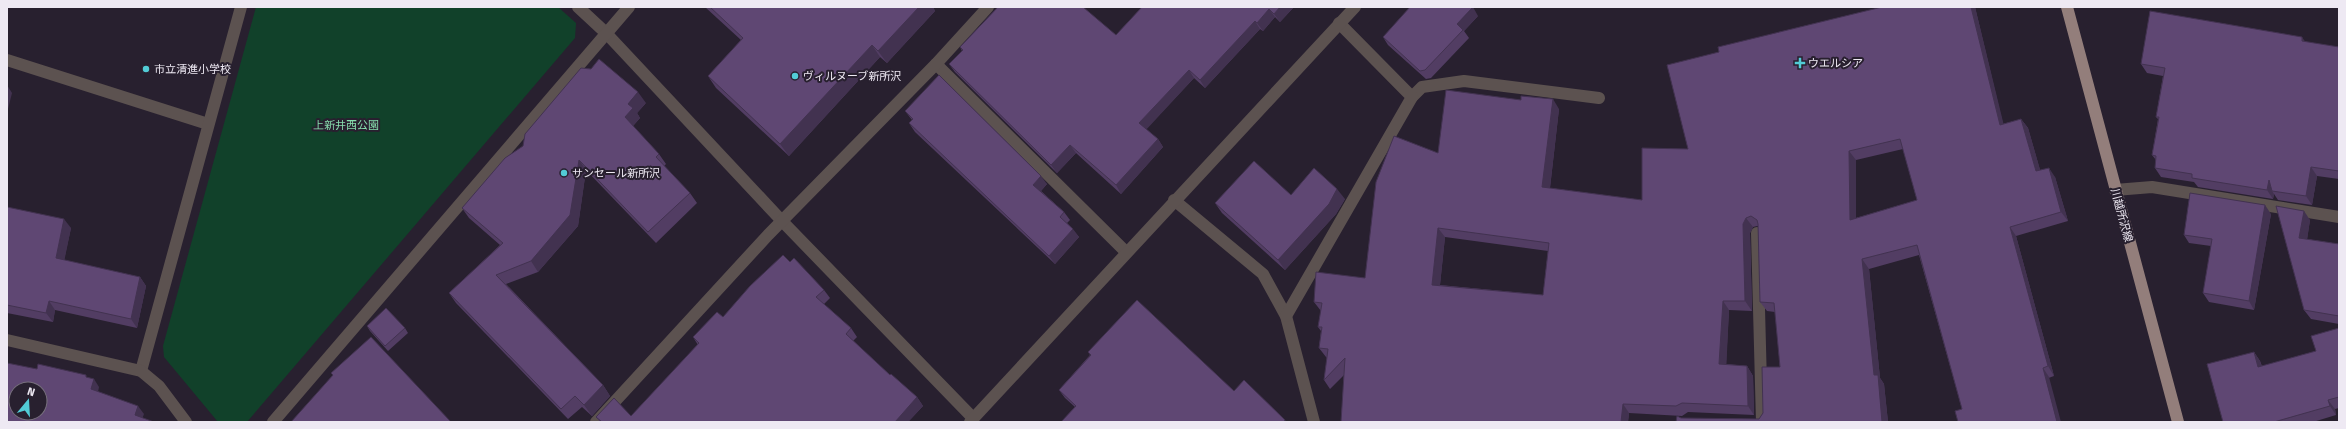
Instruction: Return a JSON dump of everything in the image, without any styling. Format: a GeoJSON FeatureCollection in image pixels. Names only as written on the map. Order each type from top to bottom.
{"type":"FeatureCollection","features":[{"type":"Feature","properties":{"kind":"main road","name":"川越所沢線"},"geometry":{"type":"LineString","coordinates":[[2067,7],[2178,422]]}},
{"type":"Feature","properties":{"kind":"street"},"geometry":{"type":"LineString","coordinates":[[141,371],[241,7]]}},
{"type":"Feature","properties":{"kind":"street"},"geometry":{"type":"LineString","coordinates":[[578,7],[606,33],[971,420],[1355,7]]}},
{"type":"Feature","properties":{"kind":"street"},"geometry":{"type":"LineString","coordinates":[[273,422],[629,7]]}},
{"type":"Feature","properties":{"kind":"street"},"geometry":{"type":"LineString","coordinates":[[596,422],[782,221],[936,64],[988,7]]}},
{"type":"Feature","properties":{"kind":"street"},"geometry":{"type":"LineString","coordinates":[[1339,23],[1412,97]]}},
{"type":"Feature","properties":{"kind":"street"},"geometry":{"type":"LineString","coordinates":[[7,60],[208,124]]}},
{"type":"Feature","properties":{"kind":"street"},"geometry":{"type":"LineString","coordinates":[[936,64],[1126,252]]}},
{"type":"Feature","properties":{"kind":"street"},"geometry":{"type":"LineString","coordinates":[[1286,316],[1412,97],[1422,87],[1464,81],[1599,98]]}},
{"type":"Feature","properties":{"kind":"street"},"geometry":{"type":"LineString","coordinates":[[2115,190],[2152,187],[2339,218]]}},
{"type":"Feature","properties":{"kind":"street"},"geometry":{"type":"LineString","coordinates":[[1174,200],[1263,274],[1286,316],[1314,422]]}},
{"type":"Feature","properties":{"kind":"street"},"geometry":{"type":"LineString","coordinates":[[1757,233],[1762,422]]}},
{"type":"Feature","properties":{"kind":"street"},"geometry":{"type":"LineString","coordinates":[[7,340],[141,371],[159,386],[186,422]]}},
{"type":"Feature","properties":{"kind":"green space","name":"上新井西公園"},"geometry":{"type":"Polygon","coordinates":[[[256,7],[558,7],[576,23],[575,38],[247,422],[218,422],[164,357],[163,346],[256,7]]]}},
{"type":"Feature","properties":{"kind":"building","name":"ヴィルヌーブ新所沢"},"geometry":{"type":"Polygon","coordinates":[[[710,7],[919,7],[878,51],[872,45],[780,144],[708,76],[743,38],[710,7]]]}},
{"type":"Feature","properties":{"kind":"building"},"geometry":{"type":"Polygon","coordinates":[[[998,7],[1083,7],[1116,35],[1142,7],[1280,7],[1274,14],[1269,9],[1257,23],[1255,21],[1200,80],[1189,70],[1139,123],[1158,139],[1116,185],[1070,145],[1051,165],[949,64],[963,50],[960,47],[998,7]]]}},
{"type":"Feature","properties":{"kind":"building"},"geometry":{"type":"Polygon","coordinates":[[[1410,7],[1473,7],[1457,24],[1463,30],[1425,70],[1420,71],[1383,37],[1410,7]]]}},
{"type":"Feature","properties":{"kind":"building"},"geometry":{"type":"Polygon","coordinates":[[[1882,7],[1971,7],[2000,125],[2021,119],[2036,171],[2049,168],[2061,212],[2010,227],[2048,366],[2043,368],[2057,422],[1958,422],[1955,411],[1962,409],[1917,245],[1862,259],[1874,375],[1878,375],[1882,422],[1676,422],[1677,416],[1681,418],[1759,419],[1763,413],[1762,367],[1780,367],[1774,303],[1760,302],[1758,224],[1757,220],[1751,216],[1746,218],[1743,224],[1745,301],[1723,301],[1719,364],[1747,366],[1748,406],[1682,403],[1676,406],[1623,404],[1621,422],[1341,422],[1345,358],[1324,380],[1328,349],[1319,348],[1322,327],[1318,327],[1322,303],[1314,302],[1316,272],[1365,278],[1376,182],[1394,136],[1438,153],[1446,90],[1521,100],[1521,96],[1553,99],[1542,187],[1642,200],[1642,148],[1688,149],[1667,65],[1719,52],[1718,47],[1882,7]],[[1900,139],[1849,151],[1850,220],[1917,200],[1900,139]],[[1438,228],[1432,285],[1543,295],[1549,243],[1438,228]]]}},
{"type":"Feature","properties":{"kind":"building"},"geometry":{"type":"Polygon","coordinates":[[[2150,11],[2302,37],[2302,41],[2339,47],[2339,171],[2311,167],[2306,196],[2272,191],[2269,180],[2267,190],[2192,178],[2192,174],[2155,168],[2156,156],[2152,155],[2159,117],[2156,117],[2165,68],[2141,64],[2150,11]]]}},
{"type":"Feature","properties":{"kind":"building"},"geometry":{"type":"Polygon","coordinates":[[[599,59],[638,92],[628,104],[633,108],[625,117],[659,154],[656,157],[690,193],[648,232],[579,160],[570,215],[531,261],[496,275],[603,385],[584,405],[575,396],[561,409],[449,293],[503,243],[462,208],[505,158],[523,146],[525,134],[581,68],[591,69],[599,59]]]}},
{"type":"Feature","properties":{"kind":"building"},"geometry":{"type":"Polygon","coordinates":[[[939,75],[1041,176],[1033,185],[1064,212],[1060,217],[1073,229],[1049,256],[909,123],[913,119],[905,111],[939,75]]]}},
{"type":"Feature","properties":{"kind":"building"},"geometry":{"type":"Polygon","coordinates":[[[1254,161],[1291,195],[1314,168],[1337,189],[1329,204],[1278,260],[1215,203],[1254,161]]]}},
{"type":"Feature","properties":{"kind":"building"},"geometry":{"type":"Polygon","coordinates":[[[2190,193],[2265,205],[2249,301],[2203,293],[2212,239],[2184,235],[2190,193]]]}},
{"type":"Feature","properties":{"kind":"building"},"geometry":{"type":"Polygon","coordinates":[[[2276,206],[2304,211],[2299,238],[2339,244],[2339,316],[2304,310],[2276,206]]]}},
{"type":"Feature","properties":{"kind":"building"},"geometry":{"type":"Polygon","coordinates":[[[7,207],[64,219],[56,258],[140,277],[131,319],[49,301],[46,313],[7,305],[7,207]]]}},
{"type":"Feature","properties":{"kind":"building"},"geometry":{"type":"Polygon","coordinates":[[[783,255],[790,262],[794,258],[824,290],[816,297],[851,328],[846,334],[890,375],[891,374],[917,397],[895,422],[602,422],[596,417],[614,398],[631,416],[699,343],[693,337],[717,312],[723,317],[750,286],[783,255]]]}},
{"type":"Feature","properties":{"kind":"building"},"geometry":{"type":"Polygon","coordinates":[[[1137,300],[1234,391],[1244,380],[1285,420],[1283,422],[1061,422],[1076,406],[1059,390],[1091,355],[1088,352],[1137,300]]]}},
{"type":"Feature","properties":{"kind":"building"},"geometry":{"type":"Polygon","coordinates":[[[386,308],[405,328],[385,346],[367,326],[386,308]]]}},
{"type":"Feature","properties":{"kind":"building"},"geometry":{"type":"Polygon","coordinates":[[[2339,328],[2339,397],[2328,400],[2330,406],[2274,422],[2223,422],[2207,364],[2254,352],[2258,367],[2316,351],[2311,336],[2339,328]]]}},
{"type":"Feature","properties":{"kind":"building"},"geometry":{"type":"Polygon","coordinates":[[[371,337],[451,422],[291,422],[333,375],[331,373],[371,337]]]}},
{"type":"Feature","properties":{"kind":"building"},"geometry":{"type":"Polygon","coordinates":[[[7,363],[37,369],[38,364],[86,375],[86,377],[94,379],[91,389],[138,406],[135,415],[154,422],[7,422],[7,363]]]}},
{"type":"Feature","properties":{"kind":"place","name":"ウエルシア"},"geometry":{"type":"Point","coordinates":[1800,63]}},
{"type":"Feature","properties":{"kind":"place","name":"市立清進小学校"},"geometry":{"type":"Point","coordinates":[146,69]}},
{"type":"Feature","properties":{"kind":"place","name":"ヴィルヌーブ新所沢"},"geometry":{"type":"Point","coordinates":[795,76]}},
{"type":"Feature","properties":{"kind":"place","name":"サンセール新所沢"},"geometry":{"type":"Point","coordinates":[564,173]}}]}
